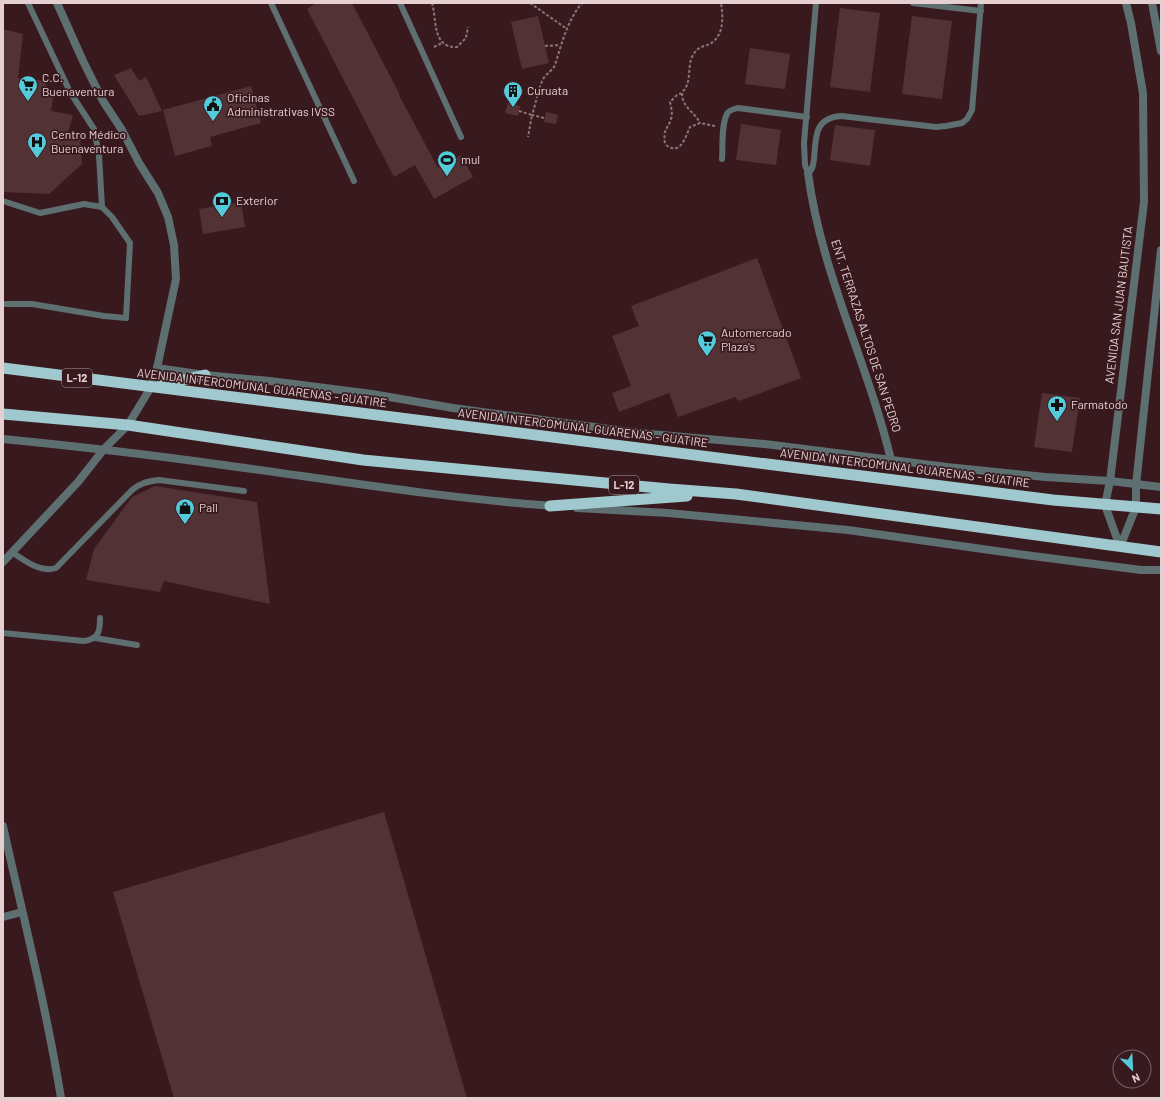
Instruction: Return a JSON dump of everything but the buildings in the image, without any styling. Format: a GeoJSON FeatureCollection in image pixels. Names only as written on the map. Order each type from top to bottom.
{"type":"FeatureCollection","features":[{"type":"Feature","properties":{"kind":"highway","name":"AVENIDA INTERCOMUNAL GUARENAS - GUATIRE"},"geometry":{"type":"LineString","coordinates":[[3,368],[1053,500],[1161,509]]}},
{"type":"Feature","properties":{"kind":"highway"},"geometry":{"type":"LineString","coordinates":[[151,387],[205,375]]}},
{"type":"Feature","properties":{"kind":"highway","name":"L-12"},"geometry":{"type":"LineString","coordinates":[[3,414],[128,425],[363,460],[736,494],[1159,552]]}},
{"type":"Feature","properties":{"kind":"highway"},"geometry":{"type":"LineString","coordinates":[[550,506],[652,498],[736,494]]}},
{"type":"Feature","properties":{"kind":"street"},"geometry":{"type":"LineString","coordinates":[[3,562],[78,482],[104,449],[128,425],[151,387],[157,368],[176,280],[174,245],[168,217],[158,193],[96,88],[57,3]]}},
{"type":"Feature","properties":{"kind":"street","name":"AVENIDA SAN JUAN BAUTISTA"},"geometry":{"type":"LineString","coordinates":[[1105,505],[1110,481],[1144,202],[1143,93],[1131,23],[1126,3]]}},
{"type":"Feature","properties":{"kind":"street"},"geometry":{"type":"LineString","coordinates":[[1152,3],[1161,51]]}},
{"type":"Feature","properties":{"kind":"street","name":"ENT. TERRAZAS ALTOS DE SAN PEDRO"},"geometry":{"type":"LineString","coordinates":[[808,173],[813,206],[838,298],[880,418],[891,460]]}},
{"type":"Feature","properties":{"kind":"street"},"geometry":{"type":"LineString","coordinates":[[1120,547],[1136,507],[1136,485],[1161,250]]}},
{"type":"Feature","properties":{"kind":"street","name":"AVENIDA INTERCOMUNAL GUARENAS - GUATIRE"},"geometry":{"type":"LineString","coordinates":[[157,368],[372,394],[453,408],[640,433],[765,444],[1045,477],[1110,481],[1161,487]]}},
{"type":"Feature","properties":{"kind":"street","name":"L-12"},"geometry":{"type":"LineString","coordinates":[[3,439],[104,449],[449,497],[550,506],[668,513],[848,530],[1141,570],[1161,570]]}},
{"type":"Feature","properties":{"kind":"street"},"geometry":{"type":"LineString","coordinates":[[1105,505],[1120,547]]}},
{"type":"Feature","properties":{"kind":"street"},"geometry":{"type":"LineString","coordinates":[[3,826],[54,1055],[61,1098]]}},
{"type":"Feature","properties":{"kind":"street"},"geometry":{"type":"LineString","coordinates":[[3,917],[22,912]]}},
{"type":"Feature","properties":{"kind":"lane"},"geometry":{"type":"LineString","coordinates":[[28,3],[70,92],[94,129],[99,156],[102,207]]}},
{"type":"Feature","properties":{"kind":"lane"},"geometry":{"type":"LineString","coordinates":[[271,3],[354,181]]}},
{"type":"Feature","properties":{"kind":"lane"},"geometry":{"type":"LineString","coordinates":[[400,3],[461,136]]}},
{"type":"Feature","properties":{"kind":"lane"},"geometry":{"type":"LineString","coordinates":[[808,173],[804,161],[804,143],[816,3]]}},
{"type":"Feature","properties":{"kind":"lane"},"geometry":{"type":"LineString","coordinates":[[914,3],[981,11]]}},
{"type":"Feature","properties":{"kind":"lane"},"geometry":{"type":"LineString","coordinates":[[808,173],[812,168],[817,130],[827,119],[841,116],[936,126],[956,125],[967,119],[972,110],[981,3]]}},
{"type":"Feature","properties":{"kind":"lane"},"geometry":{"type":"LineString","coordinates":[[722,159],[724,128],[727,114],[730,110],[735,108],[807,117]]}},
{"type":"Feature","properties":{"kind":"lane"},"geometry":{"type":"LineString","coordinates":[[3,201],[40,212],[84,204],[102,207],[112,217],[130,243],[126,318],[104,316],[32,304],[3,304]]}},
{"type":"Feature","properties":{"kind":"lane"},"geometry":{"type":"LineString","coordinates":[[13,553],[40,569],[48,570],[56,568],[132,490],[149,481],[158,480],[244,490]]}},
{"type":"Feature","properties":{"kind":"lane"},"geometry":{"type":"LineString","coordinates":[[95,638],[100,627],[100,618]]}},
{"type":"Feature","properties":{"kind":"lane"},"geometry":{"type":"LineString","coordinates":[[3,633],[84,641],[95,638],[136,645]]}},
{"type":"Feature","properties":{"kind":"path"},"geometry":{"type":"LineString","coordinates":[[432,3],[435,15],[436,30],[442,43],[450,47],[457,47],[466,38],[468,27]]}},
{"type":"Feature","properties":{"kind":"path"},"geometry":{"type":"LineString","coordinates":[[530,3],[567,29]]}},
{"type":"Feature","properties":{"kind":"path"},"geometry":{"type":"LineString","coordinates":[[528,137],[532,115],[543,80],[554,66],[560,45],[573,14],[582,3]]}},
{"type":"Feature","properties":{"kind":"path"},"geometry":{"type":"LineString","coordinates":[[721,3],[723,20],[717,36],[714,41],[697,50],[692,57],[688,83],[682,93],[677,95],[670,102],[672,113],[664,134],[665,144],[675,149],[684,142],[690,127],[700,123],[724,128]]}},
{"type":"Feature","properties":{"kind":"path"},"geometry":{"type":"LineString","coordinates":[[434,47],[442,43]]}},
{"type":"Feature","properties":{"kind":"path"},"geometry":{"type":"LineString","coordinates":[[545,46],[560,45]]}},
{"type":"Feature","properties":{"kind":"path"},"geometry":{"type":"LineString","coordinates":[[682,93],[682,98],[685,104],[688,109],[698,118],[700,123]]}},
{"type":"Feature","properties":{"kind":"path"},"geometry":{"type":"LineString","coordinates":[[519,110],[544,118]]}},
{"type":"Feature","properties":{"kind":"place","name":"C.C. Buenaventura"},"geometry":{"type":"Point","coordinates":[28,102]}},
{"type":"Feature","properties":{"kind":"place","name":"Curuata"},"geometry":{"type":"Point","coordinates":[513,108]}},
{"type":"Feature","properties":{"kind":"place","name":"Oficinas Administrativas IVSS"},"geometry":{"type":"Point","coordinates":[213,122]}},
{"type":"Feature","properties":{"kind":"place","name":"Centro Médico Buenaventura"},"geometry":{"type":"Point","coordinates":[37,159]}},
{"type":"Feature","properties":{"kind":"place","name":"mul"},"geometry":{"type":"Point","coordinates":[447,177]}},
{"type":"Feature","properties":{"kind":"place","name":"Exterior"},"geometry":{"type":"Point","coordinates":[222,218]}},
{"type":"Feature","properties":{"kind":"place","name":"Automercado Plaza's"},"geometry":{"type":"Point","coordinates":[707,357]}},
{"type":"Feature","properties":{"kind":"place","name":"Farmatodo"},"geometry":{"type":"Point","coordinates":[1057,422]}},
{"type":"Feature","properties":{"kind":"place","name":"Pall"},"geometry":{"type":"Point","coordinates":[185,525]}}]}
